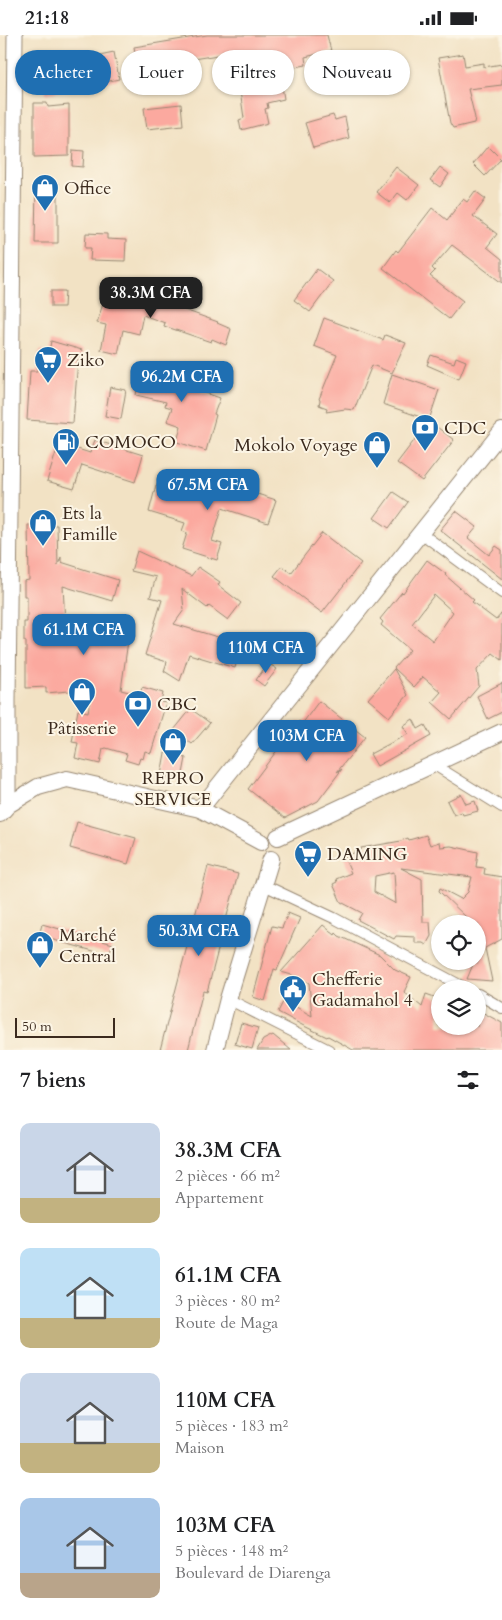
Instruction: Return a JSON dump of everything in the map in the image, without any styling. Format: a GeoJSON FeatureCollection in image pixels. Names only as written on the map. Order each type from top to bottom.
{"type":"FeatureCollection","features":[{"type":"Feature","properties":{"kind":"main road"},"geometry":{"type":"LineString","coordinates":[[4,810],[8,672],[15,35]]}},
{"type":"Feature","properties":{"kind":"main road"},"geometry":{"type":"LineString","coordinates":[[200,809],[502,431]]}},
{"type":"Feature","properties":{"kind":"main road"},"geometry":{"type":"LineString","coordinates":[[278,837],[283,846],[282,852],[277,857],[271,859],[265,857],[260,852],[261,842],[268,836],[278,837],[502,732]]}},
{"type":"Feature","properties":{"kind":"main road"},"geometry":{"type":"LineString","coordinates":[[4,810],[38,787],[67,779],[200,809],[261,842]]}},
{"type":"Feature","properties":{"kind":"main road"},"geometry":{"type":"LineString","coordinates":[[215,1050],[228,999],[271,859]]}},
{"type":"Feature","properties":{"kind":"street"},"geometry":{"type":"LineString","coordinates":[[421,533],[502,593]]}},
{"type":"Feature","properties":{"kind":"street"},"geometry":{"type":"LineString","coordinates":[[432,764],[502,807]]}},
{"type":"Feature","properties":{"kind":"street"},"geometry":{"type":"LineString","coordinates":[[264,885],[334,918],[450,980]]}},
{"type":"Feature","properties":{"kind":"street"},"geometry":{"type":"LineString","coordinates":[[228,999],[329,1050]]}},
{"type":"Feature","properties":{"kind":"street"},"geometry":{"type":"LineString","coordinates":[[486,999],[502,1008]]}},
{"type":"Feature","properties":{"kind":"building"},"geometry":{"type":"Polygon","coordinates":[[[207,35],[327,35],[331,50],[304,50],[304,65],[294,67],[294,50],[212,50],[212,56],[202,58],[202,50],[135,50],[134,47],[207,35]]]}},
{"type":"Feature","properties":{"kind":"building"},"geometry":{"type":"Polygon","coordinates":[[[114,52],[119,79],[111,81],[111,53],[114,52]]]}},
{"type":"Feature","properties":{"kind":"building"},"geometry":{"type":"Polygon","coordinates":[[[463,54],[465,66],[484,63],[484,67],[502,64],[502,85],[468,89],[475,118],[474,123],[453,128],[450,123],[438,58],[463,54]]]}},
{"type":"Feature","properties":{"kind":"building"},"geometry":{"type":"Polygon","coordinates":[[[241,95],[283,95],[284,99],[267,103],[268,108],[265,109],[268,123],[241,130],[239,120],[244,118],[241,95]]]}},
{"type":"Feature","properties":{"kind":"building"},"geometry":{"type":"Polygon","coordinates":[[[34,103],[47,103],[48,107],[69,105],[69,156],[34,157],[34,103]]]}},
{"type":"Feature","properties":{"kind":"building"},"geometry":{"type":"Polygon","coordinates":[[[181,104],[183,125],[147,129],[144,108],[181,104]]]}},
{"type":"Feature","properties":{"kind":"building"},"geometry":{"type":"Polygon","coordinates":[[[333,115],[335,120],[345,117],[349,138],[313,148],[305,123],[333,115]]]}},
{"type":"Feature","properties":{"kind":"building"},"geometry":{"type":"Polygon","coordinates":[[[488,146],[501,159],[485,176],[473,164],[488,146]]]}},
{"type":"Feature","properties":{"kind":"building"},"geometry":{"type":"Polygon","coordinates":[[[73,150],[84,151],[83,167],[72,166],[73,150]]]}},
{"type":"Feature","properties":{"kind":"building"},"geometry":{"type":"Polygon","coordinates":[[[396,167],[419,185],[407,200],[398,193],[390,203],[376,192],[396,167]]]}},
{"type":"Feature","properties":{"kind":"building"},"geometry":{"type":"Polygon","coordinates":[[[440,167],[449,174],[440,187],[430,180],[440,167]]]}},
{"type":"Feature","properties":{"kind":"building"},"geometry":{"type":"Polygon","coordinates":[[[36,183],[58,183],[58,243],[35,243],[36,183]]]}},
{"type":"Feature","properties":{"kind":"building"},"geometry":{"type":"Polygon","coordinates":[[[475,191],[486,199],[473,216],[497,234],[487,247],[502,259],[502,283],[452,245],[432,268],[435,271],[430,276],[463,301],[449,319],[383,268],[432,208],[447,220],[463,199],[467,202],[475,191]]]}},
{"type":"Feature","properties":{"kind":"building"},"geometry":{"type":"Polygon","coordinates":[[[86,233],[107,234],[107,239],[126,240],[125,261],[90,260],[91,248],[85,248],[86,233]]]}},
{"type":"Feature","properties":{"kind":"building"},"geometry":{"type":"Polygon","coordinates":[[[317,269],[333,281],[310,312],[294,300],[317,269]]]}},
{"type":"Feature","properties":{"kind":"building"},"geometry":{"type":"Polygon","coordinates":[[[109,284],[125,288],[123,292],[154,299],[218,322],[231,329],[226,345],[212,339],[211,342],[164,326],[165,323],[143,315],[139,334],[123,330],[118,354],[101,350],[106,325],[97,323],[109,284]]]}},
{"type":"Feature","properties":{"kind":"building"},"geometry":{"type":"Polygon","coordinates":[[[51,291],[65,291],[64,307],[51,307],[51,291]]]}},
{"type":"Feature","properties":{"kind":"building"},"geometry":{"type":"Polygon","coordinates":[[[324,318],[383,340],[385,335],[406,343],[392,373],[372,365],[354,410],[345,409],[326,412],[327,408],[319,405],[319,399],[337,355],[314,346],[324,318]]]}},
{"type":"Feature","properties":{"kind":"building"},"geometry":{"type":"Polygon","coordinates":[[[51,341],[82,350],[78,359],[73,423],[27,420],[30,371],[37,371],[39,350],[49,352],[51,341]]]}},
{"type":"Feature","properties":{"kind":"building"},"geometry":{"type":"Polygon","coordinates":[[[431,355],[454,363],[456,357],[466,361],[459,379],[427,365],[431,355]]]}},
{"type":"Feature","properties":{"kind":"building"},"geometry":{"type":"Polygon","coordinates":[[[177,365],[198,369],[194,389],[220,398],[214,414],[216,415],[206,451],[177,442],[181,426],[167,421],[172,408],[165,406],[166,402],[136,395],[141,368],[175,375],[177,365]]]}},
{"type":"Feature","properties":{"kind":"building"},"geometry":{"type":"Polygon","coordinates":[[[392,374],[439,390],[429,420],[383,404],[392,374]]]}},
{"type":"Feature","properties":{"kind":"building"},"geometry":{"type":"Polygon","coordinates":[[[110,387],[126,390],[121,419],[105,416],[110,387]]]}},
{"type":"Feature","properties":{"kind":"building","name":"CDC"},"geometry":{"type":"Polygon","coordinates":[[[429,421],[454,440],[422,481],[397,463],[429,421]]]}},
{"type":"Feature","properties":{"kind":"building"},"geometry":{"type":"Polygon","coordinates":[[[95,440],[143,455],[135,482],[82,465],[74,489],[47,481],[59,443],[90,453],[95,440]]]}},
{"type":"Feature","properties":{"kind":"building"},"geometry":{"type":"Polygon","coordinates":[[[198,475],[276,500],[268,523],[222,508],[212,541],[222,544],[217,560],[182,549],[187,533],[182,531],[185,523],[149,512],[156,485],[193,496],[198,475]]]}},
{"type":"Feature","properties":{"kind":"building"},"geometry":{"type":"Polygon","coordinates":[[[393,492],[408,502],[389,528],[374,518],[393,492]]]}},
{"type":"Feature","properties":{"kind":"building"},"geometry":{"type":"Polygon","coordinates":[[[456,511],[477,527],[468,538],[489,555],[496,546],[502,550],[502,579],[440,530],[456,511]]]}},
{"type":"Feature","properties":{"kind":"building"},"geometry":{"type":"Polygon","coordinates":[[[28,525],[57,525],[58,565],[61,557],[61,562],[118,580],[112,601],[63,586],[65,623],[86,622],[88,616],[98,619],[97,622],[130,627],[121,690],[140,695],[142,687],[163,693],[161,702],[166,703],[151,753],[145,751],[143,759],[140,758],[138,764],[125,760],[127,754],[106,748],[103,749],[100,764],[75,758],[78,743],[72,742],[78,710],[88,712],[92,689],[46,693],[46,687],[26,688],[24,622],[27,622],[27,596],[24,596],[24,581],[29,580],[28,525]]]}},
{"type":"Feature","properties":{"kind":"building"},"geometry":{"type":"Polygon","coordinates":[[[322,533],[361,563],[322,613],[274,576],[282,566],[291,573],[322,533]]]}},
{"type":"Feature","properties":{"kind":"building"},"geometry":{"type":"Polygon","coordinates":[[[137,551],[191,576],[198,567],[220,582],[218,585],[241,603],[228,620],[209,606],[207,608],[182,589],[184,610],[174,624],[241,644],[235,668],[189,654],[180,681],[164,671],[167,662],[145,655],[162,600],[150,597],[156,577],[131,571],[137,551]]]}},
{"type":"Feature","properties":{"kind":"building"},"geometry":{"type":"Polygon","coordinates":[[[427,560],[446,574],[474,600],[472,602],[496,620],[502,613],[502,660],[493,653],[477,670],[479,686],[451,719],[432,702],[441,692],[423,677],[414,687],[394,668],[410,650],[381,625],[383,622],[380,619],[403,593],[427,560]],[[434,595],[412,624],[433,641],[453,612],[434,595]]]}},
{"type":"Feature","properties":{"kind":"building"},"geometry":{"type":"Polygon","coordinates":[[[268,663],[277,669],[264,686],[256,680],[268,663]]]}},
{"type":"Feature","properties":{"kind":"building"},"geometry":{"type":"Polygon","coordinates":[[[394,669],[408,695],[389,717],[368,699],[394,669]]]}},
{"type":"Feature","properties":{"kind":"building"},"geometry":{"type":"Polygon","coordinates":[[[502,683],[502,712],[488,719],[477,696],[502,683]]]}},
{"type":"Feature","properties":{"kind":"building"},"geometry":{"type":"Polygon","coordinates":[[[319,701],[365,737],[337,772],[342,769],[318,801],[285,818],[248,789],[299,721],[302,724],[319,701]]]}},
{"type":"Feature","properties":{"kind":"building"},"geometry":{"type":"Polygon","coordinates":[[[191,709],[210,723],[192,744],[174,730],[191,709]]]}},
{"type":"Feature","properties":{"kind":"building"},"geometry":{"type":"Polygon","coordinates":[[[413,719],[418,729],[425,725],[431,736],[377,766],[370,754],[408,734],[403,726],[413,719]]]}},
{"type":"Feature","properties":{"kind":"building","name":"REPRO SERVICE"},"geometry":{"type":"Polygon","coordinates":[[[165,753],[186,758],[182,779],[161,775],[165,753]]]}},
{"type":"Feature","properties":{"kind":"building"},"geometry":{"type":"Polygon","coordinates":[[[461,794],[466,804],[475,801],[478,811],[463,815],[462,812],[454,815],[447,801],[461,794]]]}},
{"type":"Feature","properties":{"kind":"building"},"geometry":{"type":"Polygon","coordinates":[[[77,822],[136,838],[128,864],[70,848],[77,822]]]}},
{"type":"Feature","properties":{"kind":"building"},"geometry":{"type":"Polygon","coordinates":[[[426,835],[430,845],[439,842],[440,847],[451,846],[478,852],[476,867],[485,868],[484,874],[502,877],[502,939],[486,947],[486,915],[464,915],[439,891],[440,888],[461,899],[468,892],[472,877],[401,868],[422,879],[423,922],[430,922],[431,936],[426,945],[415,943],[415,937],[396,936],[394,939],[358,920],[362,913],[341,902],[333,884],[337,882],[336,879],[351,873],[344,857],[361,850],[361,848],[408,838],[409,840],[426,835]],[[394,872],[375,876],[374,892],[396,904],[394,872]]]}},
{"type":"Feature","properties":{"kind":"building"},"geometry":{"type":"Polygon","coordinates":[[[208,866],[238,874],[207,992],[203,991],[188,1050],[160,1050],[208,866]]]}},
{"type":"Feature","properties":{"kind":"building"},"geometry":{"type":"Polygon","coordinates":[[[288,913],[300,918],[277,970],[274,969],[265,1001],[253,997],[272,926],[282,928],[288,913]]]}},
{"type":"Feature","properties":{"kind":"building"},"geometry":{"type":"Polygon","coordinates":[[[42,924],[113,944],[108,955],[39,936],[42,924]]]}},
{"type":"Feature","properties":{"kind":"building"},"geometry":{"type":"Polygon","coordinates":[[[323,925],[335,935],[336,933],[380,955],[395,970],[411,977],[404,992],[422,1007],[426,994],[431,996],[431,1035],[486,1035],[486,1014],[502,1023],[502,1050],[353,1050],[278,1012],[284,1000],[312,1016],[309,983],[299,977],[281,972],[323,925]]]}},
{"type":"Feature","properties":{"kind":"building"},"geometry":{"type":"Polygon","coordinates":[[[486,953],[492,981],[467,979],[471,970],[486,970],[486,953]]]}},
{"type":"Feature","properties":{"kind":"building"},"geometry":{"type":"Polygon","coordinates":[[[241,1023],[258,1028],[252,1049],[235,1044],[241,1023]]]}},
{"type":"Feature","properties":{"kind":"building"},"geometry":{"type":"Polygon","coordinates":[[[273,1035],[291,1050],[257,1050],[263,1040],[273,1035]]]}},
{"type":"Feature","properties":{"kind":"place","name":"Office"},"geometry":{"type":"Point","coordinates":[45,212]}},
{"type":"Feature","properties":{"kind":"place","name":"Ziko"},"geometry":{"type":"Point","coordinates":[48,384]}},
{"type":"Feature","properties":{"kind":"place","name":"CDC"},"geometry":{"type":"Point","coordinates":[425,452]}},
{"type":"Feature","properties":{"kind":"place","name":"COMOCO"},"geometry":{"type":"Point","coordinates":[66,466]}},
{"type":"Feature","properties":{"kind":"place","name":"Mokolo Voyage"},"geometry":{"type":"Point","coordinates":[377,469]}},
{"type":"Feature","properties":{"kind":"place","name":"Ets la Famille"},"geometry":{"type":"Point","coordinates":[43,547]}},
{"type":"Feature","properties":{"kind":"place","name":"Pâtisserie"},"geometry":{"type":"Point","coordinates":[82,716]}},
{"type":"Feature","properties":{"kind":"place","name":"CBC"},"geometry":{"type":"Point","coordinates":[138,728]}},
{"type":"Feature","properties":{"kind":"place","name":"REPRO SERVICE"},"geometry":{"type":"Point","coordinates":[173,766]}},
{"type":"Feature","properties":{"kind":"place","name":"DAMING"},"geometry":{"type":"Point","coordinates":[308,878]}},
{"type":"Feature","properties":{"kind":"place","name":"Marché Central"},"geometry":{"type":"Point","coordinates":[40,969]}},
{"type":"Feature","properties":{"kind":"place","name":"Chefferie Gadamahol 4"},"geometry":{"type":"Point","coordinates":[293,1013]}}]}
